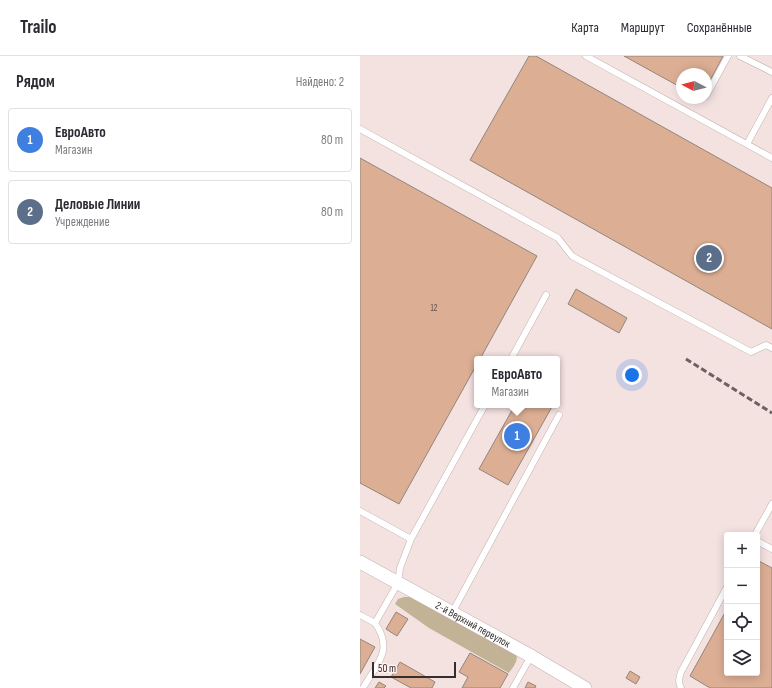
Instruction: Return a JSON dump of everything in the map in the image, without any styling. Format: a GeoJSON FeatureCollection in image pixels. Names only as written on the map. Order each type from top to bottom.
{"type":"FeatureCollection","features":[{"type":"Feature","properties":{"kind":"street","name":"2-й Верхний переулок"},"geometry":{"type":"LineString","coordinates":[[360,562],[531,656],[585,688]]}},
{"type":"Feature","properties":{"kind":"lane"},"geometry":{"type":"LineString","coordinates":[[586,56],[772,158]]}},
{"type":"Feature","properties":{"kind":"lane"},"geometry":{"type":"LineString","coordinates":[[712,85],[728,56]]}},
{"type":"Feature","properties":{"kind":"lane"},"geometry":{"type":"LineString","coordinates":[[740,56],[772,72]]}},
{"type":"Feature","properties":{"kind":"lane"},"geometry":{"type":"LineString","coordinates":[[747,144],[772,98]]}},
{"type":"Feature","properties":{"kind":"lane"},"geometry":{"type":"LineString","coordinates":[[360,129],[558,238],[572,256],[750,352],[766,345],[772,348]]}},
{"type":"Feature","properties":{"kind":"lane"},"geometry":{"type":"LineString","coordinates":[[513,356],[546,295]]}},
{"type":"Feature","properties":{"kind":"lane"},"geometry":{"type":"LineString","coordinates":[[375,623],[398,583],[400,568],[411,539],[483,408]]}},
{"type":"Feature","properties":{"kind":"lane"},"geometry":{"type":"LineString","coordinates":[[452,613],[559,415]]}},
{"type":"Feature","properties":{"kind":"lane"},"geometry":{"type":"LineString","coordinates":[[757,532],[772,504]]}},
{"type":"Feature","properties":{"kind":"lane"},"geometry":{"type":"LineString","coordinates":[[360,511],[411,539]]}},
{"type":"Feature","properties":{"kind":"lane"},"geometry":{"type":"LineString","coordinates":[[760,543],[772,549]]}},
{"type":"Feature","properties":{"kind":"lane"},"geometry":{"type":"LineString","coordinates":[[681,688],[678,678],[724,593]]}},
{"type":"Feature","properties":{"kind":"lane"},"geometry":{"type":"LineString","coordinates":[[360,615],[375,623],[384,640],[383,653],[363,688]]}},
{"type":"Feature","properties":{"kind":"lane"},"geometry":{"type":"LineString","coordinates":[[512,688],[531,656]]}},
{"type":"Feature","properties":{"kind":"shaded area"},"geometry":{"type":"Polygon","coordinates":[[[411,597],[516,653],[517,659],[514,666],[509,673],[429,628],[395,604],[398,599],[411,597]]]}},
{"type":"Feature","properties":{"kind":"building"},"geometry":{"type":"Polygon","coordinates":[[[529,56],[536,56],[772,188],[772,329],[470,160],[529,56]]]}},
{"type":"Feature","properties":{"kind":"building"},"geometry":{"type":"Polygon","coordinates":[[[624,56],[723,56],[712,77],[712,68],[676,68],[676,85],[624,56]]]}},
{"type":"Feature","properties":{"kind":"building"},"geometry":{"type":"Polygon","coordinates":[[[360,158],[537,256],[482,356],[474,356],[474,369],[399,504],[360,483],[360,158]]]}},
{"type":"Feature","properties":{"kind":"building"},"geometry":{"type":"Polygon","coordinates":[[[576,289],[627,318],[619,333],[568,304],[576,289]]]}},
{"type":"Feature","properties":{"kind":"building"},"geometry":{"type":"Polygon","coordinates":[[[513,408],[551,408],[508,485],[479,469],[513,408]]]}},
{"type":"Feature","properties":{"kind":"building"},"geometry":{"type":"Polygon","coordinates":[[[760,562],[772,568],[772,688],[710,688],[690,676],[724,614],[724,676],[760,676],[760,562]]]}},
{"type":"Feature","properties":{"kind":"building"},"geometry":{"type":"Polygon","coordinates":[[[396,612],[408,619],[397,636],[386,629],[396,612]]]}},
{"type":"Feature","properties":{"kind":"building"},"geometry":{"type":"Polygon","coordinates":[[[360,639],[375,647],[360,674],[360,639]]]}},
{"type":"Feature","properties":{"kind":"building"},"geometry":{"type":"Polygon","coordinates":[[[470,653],[508,674],[500,688],[462,688],[468,677],[459,672],[470,653]]]}},
{"type":"Feature","properties":{"kind":"building"},"geometry":{"type":"Polygon","coordinates":[[[400,662],[435,682],[432,688],[411,688],[391,677],[400,662]]]}},
{"type":"Feature","properties":{"kind":"building"},"geometry":{"type":"Polygon","coordinates":[[[630,671],[640,677],[636,684],[626,678],[630,671]]]}},
{"type":"Feature","properties":{"kind":"building"},"geometry":{"type":"Polygon","coordinates":[[[379,682],[386,686],[384,688],[375,688],[379,682]]]}},
{"type":"Feature","properties":{"kind":"building"},"geometry":{"type":"Polygon","coordinates":[[[528,682],[536,686],[535,688],[525,688],[528,682]]]}},
{"type":"Feature","properties":{"kind":"railway"},"geometry":{"type":"LineString","coordinates":[[686,359],[772,413]]}},
{"type":"Feature","properties":{"kind":"place","name":"Деловые Линии"},"geometry":{"type":"Point","coordinates":[709,258]}},
{"type":"Feature","properties":{"kind":"place","name":"ЕвроАвто"},"geometry":{"type":"Point","coordinates":[517,436]}}]}
